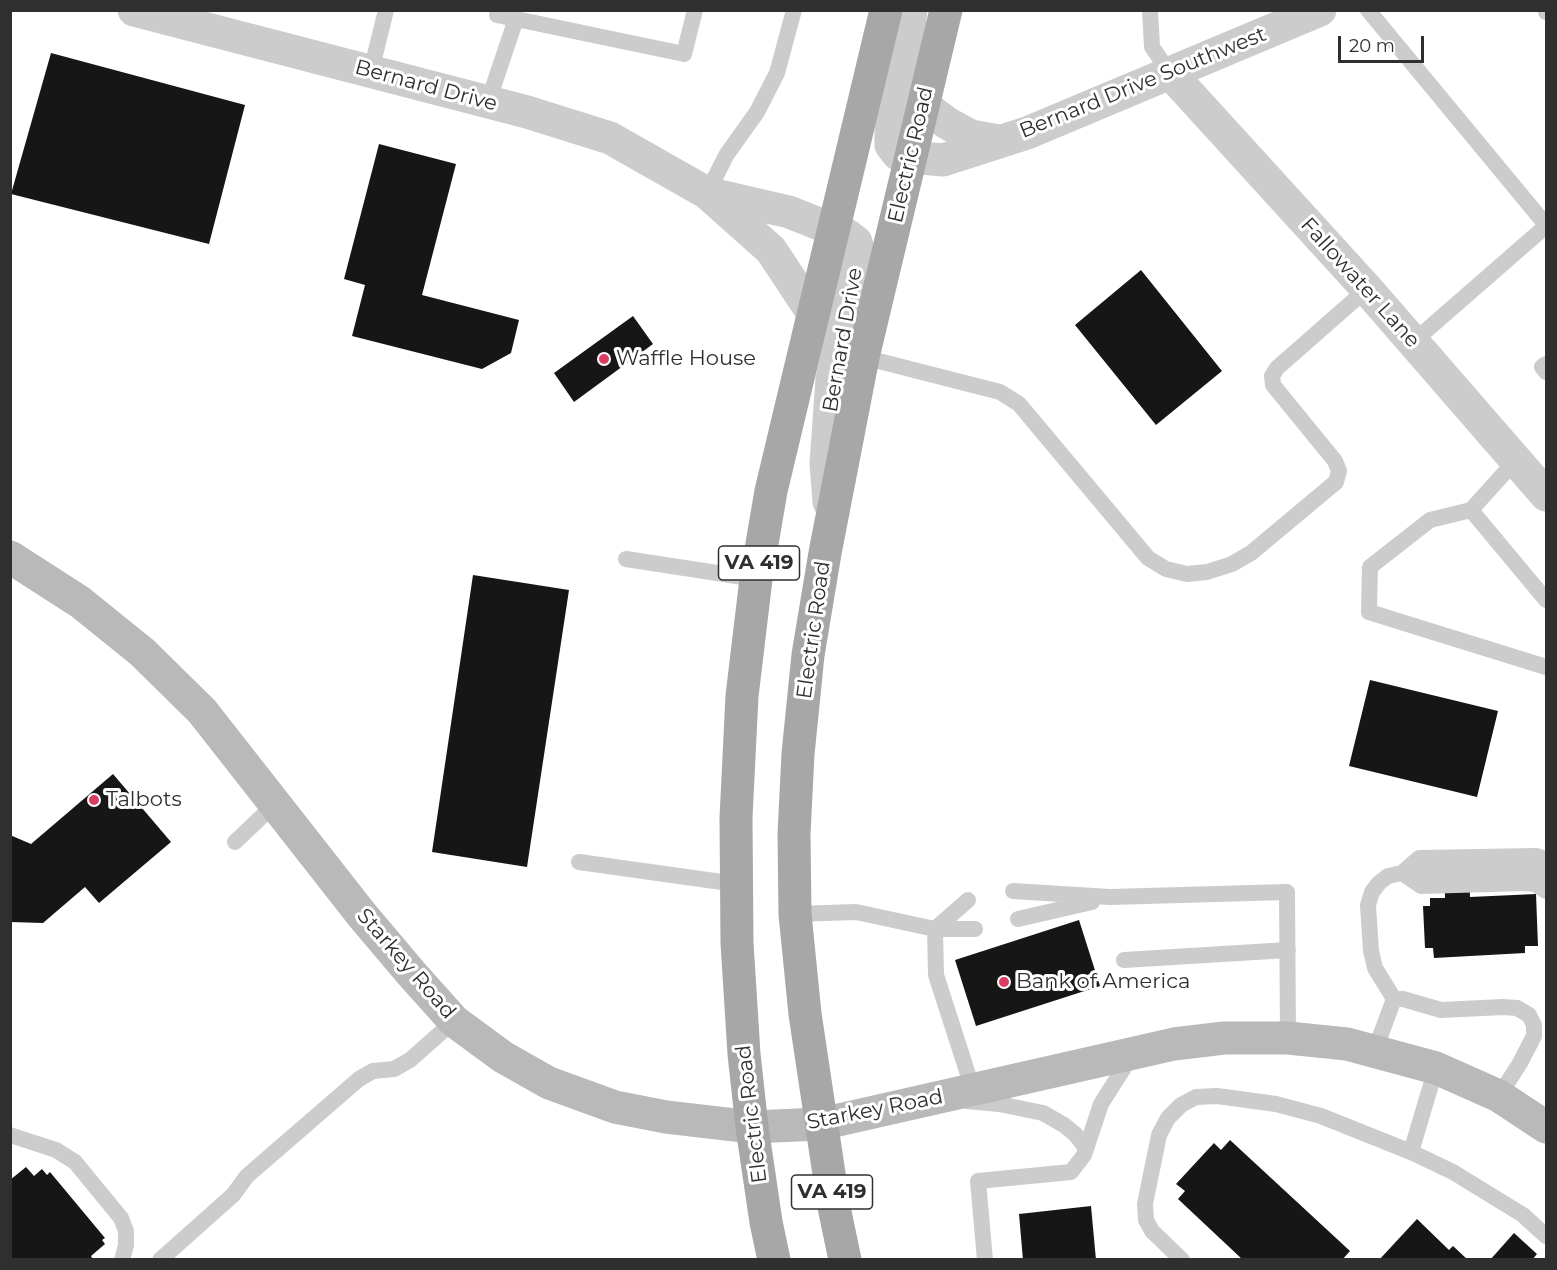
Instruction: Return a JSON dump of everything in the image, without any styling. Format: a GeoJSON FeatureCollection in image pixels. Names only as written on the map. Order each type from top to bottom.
{"type":"FeatureCollection","features":[{"type":"Feature","properties":{"kind":"main road","name":"Electric Road"},"geometry":{"type":"LineString","coordinates":[[774,1260],[752,1127],[736,943],[736,818],[742,696],[756,579],[771,490],[886,10]]}},
{"type":"Feature","properties":{"kind":"main road","name":"Electric Road"},"geometry":{"type":"LineString","coordinates":[[845,1260],[834,1207],[804,1014],[795,914],[794,834],[798,754],[808,655],[830,525],[863,357],[946,10]]}},
{"type":"Feature","properties":{"kind":"main road","name":"Starkey Road"},"geometry":{"type":"LineString","coordinates":[[10,557],[80,602],[142,652],[202,711],[362,915],[454,1021],[503,1057],[549,1083],[615,1107],[666,1117],[752,1127],[821,1124],[1174,1044],[1224,1038],[1288,1038],[1347,1044],[1436,1068],[1499,1096],[1546,1127]]}},
{"type":"Feature","properties":{"kind":"street","name":"Bernard Drive"},"geometry":{"type":"LineString","coordinates":[[134,10],[527,112],[610,138],[707,193],[771,250],[814,315]]}},
{"type":"Feature","properties":{"kind":"street"},"geometry":{"type":"LineString","coordinates":[[911,10],[907,42],[896,90],[891,133],[891,145],[898,154],[911,157]]}},
{"type":"Feature","properties":{"kind":"street","name":"Bernard Drive Southwest"},"geometry":{"type":"LineString","coordinates":[[911,157],[943,160],[1027,133],[1320,10]]}},
{"type":"Feature","properties":{"kind":"street","name":"Fallowater Lane"},"geometry":{"type":"LineString","coordinates":[[1170,73],[1367,289],[1546,495]]}},
{"type":"Feature","properties":{"kind":"street","name":"Bernard Drive Southwest"},"geometry":{"type":"LineString","coordinates":[[923,105],[947,123],[971,136],[999,141]]}},
{"type":"Feature","properties":{"kind":"street","name":"Bernard Drive"},"geometry":{"type":"LineString","coordinates":[[707,193],[789,212],[848,235],[856,242],[859,253],[831,390],[826,464],[830,525]]}},
{"type":"Feature","properties":{"kind":"lane"},"geometry":{"type":"LineString","coordinates":[[371,72],[386,10]]}},
{"type":"Feature","properties":{"kind":"lane"},"geometry":{"type":"LineString","coordinates":[[498,10],[497,15],[684,54],[695,10]]}},
{"type":"Feature","properties":{"kind":"lane"},"geometry":{"type":"LineString","coordinates":[[707,193],[727,154],[757,112],[777,73],[794,10]]}},
{"type":"Feature","properties":{"kind":"lane"},"geometry":{"type":"LineString","coordinates":[[1150,10],[1152,47],[1170,73]]}},
{"type":"Feature","properties":{"kind":"lane"},"geometry":{"type":"LineString","coordinates":[[1368,10],[1546,226],[1413,342]]}},
{"type":"Feature","properties":{"kind":"lane"},"geometry":{"type":"LineString","coordinates":[[488,102],[516,19]]}},
{"type":"Feature","properties":{"kind":"lane"},"geometry":{"type":"LineString","coordinates":[[863,357],[1000,392],[1019,404],[1148,558],[1166,569],[1187,574],[1207,572],[1232,564],[1251,553],[1336,482],[1339,471],[1335,461],[1273,385],[1272,376],[1277,368],[1367,289]]}},
{"type":"Feature","properties":{"kind":"lane"},"geometry":{"type":"LineString","coordinates":[[1546,364],[1542,367],[1546,372]]}},
{"type":"Feature","properties":{"kind":"lane"},"geometry":{"type":"LineString","coordinates":[[1516,460],[1472,510],[1430,520],[1370,567],[1369,612],[1546,667]]}},
{"type":"Feature","properties":{"kind":"lane"},"geometry":{"type":"LineString","coordinates":[[1472,510],[1546,600]]}},
{"type":"Feature","properties":{"kind":"lane"},"geometry":{"type":"LineString","coordinates":[[626,559],[756,579]]}},
{"type":"Feature","properties":{"kind":"lane"},"geometry":{"type":"LineString","coordinates":[[235,842],[276,803]]}},
{"type":"Feature","properties":{"kind":"lane"},"geometry":{"type":"LineString","coordinates":[[1402,873],[1419,858],[1536,856],[1546,860]]}},
{"type":"Feature","properties":{"kind":"lane"},"geometry":{"type":"LineString","coordinates":[[579,862],[736,884]]}},
{"type":"Feature","properties":{"kind":"lane"},"geometry":{"type":"LineString","coordinates":[[1394,999],[1375,968],[1371,951],[1368,905],[1372,892],[1379,883],[1388,876],[1402,873],[1522,870],[1539,872],[1546,876]]}},
{"type":"Feature","properties":{"kind":"lane"},"geometry":{"type":"LineString","coordinates":[[1402,873],[1420,886],[1525,883],[1535,884],[1546,891]]}},
{"type":"Feature","properties":{"kind":"lane"},"geometry":{"type":"LineString","coordinates":[[1012,891],[1110,897],[1287,892],[1288,1038]]}},
{"type":"Feature","properties":{"kind":"lane"},"geometry":{"type":"LineString","coordinates":[[1018,919],[1110,897]]}},
{"type":"Feature","properties":{"kind":"lane"},"geometry":{"type":"LineString","coordinates":[[968,900],[935,929],[936,975],[973,1090]]}},
{"type":"Feature","properties":{"kind":"lane"},"geometry":{"type":"LineString","coordinates":[[795,914],[856,912],[935,929],[975,929]]}},
{"type":"Feature","properties":{"kind":"lane"},"geometry":{"type":"LineString","coordinates":[[1124,960],[1288,950]]}},
{"type":"Feature","properties":{"kind":"lane"},"geometry":{"type":"LineString","coordinates":[[1394,999],[1404,999],[1441,1010],[1517,1008],[1529,1015],[1540,1035],[1499,1096]]}},
{"type":"Feature","properties":{"kind":"lane"},"geometry":{"type":"LineString","coordinates":[[1375,1050],[1394,999]]}},
{"type":"Feature","properties":{"kind":"lane"},"geometry":{"type":"LineString","coordinates":[[160,1260],[233,1195],[247,1176],[359,1079],[373,1071],[394,1069],[410,1060],[454,1021]]}},
{"type":"Feature","properties":{"kind":"lane"},"geometry":{"type":"LineString","coordinates":[[985,1260],[978,1181],[1071,1172],[1080,1162],[1101,1104],[1133,1053]]}},
{"type":"Feature","properties":{"kind":"lane"},"geometry":{"type":"LineString","coordinates":[[1411,1152],[1436,1068]]}},
{"type":"Feature","properties":{"kind":"lane"},"geometry":{"type":"LineString","coordinates":[[1182,1260],[1152,1231],[1146,1220],[1145,1204],[1159,1135],[1168,1118],[1181,1105],[1196,1097],[1217,1096],[1276,1104],[1321,1116],[1411,1152],[1453,1172],[1523,1215],[1546,1236]]}},
{"type":"Feature","properties":{"kind":"lane"},"geometry":{"type":"LineString","coordinates":[[941,1098],[999,1104],[1043,1113],[1064,1125],[1086,1148]]}},
{"type":"Feature","properties":{"kind":"lane"},"geometry":{"type":"LineString","coordinates":[[10,1136],[56,1150],[75,1162],[121,1218],[126,1231],[126,1245],[122,1260]]}},
{"type":"Feature","properties":{"kind":"building"},"geometry":{"type":"Polygon","coordinates":[[[51,53],[245,105],[209,244],[11,194],[51,53]]]}},
{"type":"Feature","properties":{"kind":"building"},"geometry":{"type":"Polygon","coordinates":[[[379,144],[456,164],[422,295],[519,320],[511,353],[482,369],[352,336],[365,285],[344,279],[379,144]]]}},
{"type":"Feature","properties":{"kind":"building"},"geometry":{"type":"Polygon","coordinates":[[[1141,270],[1222,371],[1156,425],[1075,325],[1141,270]]]}},
{"type":"Feature","properties":{"kind":"building","name":"Waffle House"},"geometry":{"type":"Polygon","coordinates":[[[633,316],[653,344],[574,402],[554,373],[633,316]]]}},
{"type":"Feature","properties":{"kind":"building"},"geometry":{"type":"Polygon","coordinates":[[[473,575],[569,590],[527,867],[432,852],[473,575]]]}},
{"type":"Feature","properties":{"kind":"building"},"geometry":{"type":"Polygon","coordinates":[[[1370,680],[1498,711],[1477,797],[1349,766],[1370,680]]]}},
{"type":"Feature","properties":{"kind":"building"},"geometry":{"type":"Polygon","coordinates":[[[113,774],[171,842],[99,903],[85,887],[43,923],[10,922],[10,835],[31,844],[113,774]]]}},
{"type":"Feature","properties":{"kind":"building"},"geometry":{"type":"Polygon","coordinates":[[[1469,852],[1470,897],[1536,894],[1538,946],[1525,946],[1525,953],[1434,958],[1433,948],[1425,948],[1423,906],[1430,906],[1430,898],[1445,898],[1444,853],[1469,852]]]}},
{"type":"Feature","properties":{"kind":"building"},"geometry":{"type":"Polygon","coordinates":[[[1079,920],[1100,986],[976,1026],[955,960],[1079,920]]]}},
{"type":"Feature","properties":{"kind":"building"},"geometry":{"type":"Polygon","coordinates":[[[1230,1140],[1350,1251],[1342,1260],[1243,1260],[1178,1199],[1185,1191],[1176,1184],[1214,1143],[1221,1150],[1230,1140]]]}},
{"type":"Feature","properties":{"kind":"building"},"geometry":{"type":"Polygon","coordinates":[[[26,1167],[34,1176],[42,1169],[47,1175],[50,1172],[105,1238],[102,1240],[105,1244],[91,1256],[93,1260],[10,1260],[10,1180],[26,1167]]]}},
{"type":"Feature","properties":{"kind":"building"},"geometry":{"type":"Polygon","coordinates":[[[1091,1206],[1096,1260],[1023,1260],[1019,1214],[1091,1206]]]}},
{"type":"Feature","properties":{"kind":"building"},"geometry":{"type":"Polygon","coordinates":[[[1417,1219],[1449,1250],[1453,1246],[1468,1260],[1379,1260],[1417,1219]]]}},
{"type":"Feature","properties":{"kind":"building"},"geometry":{"type":"Polygon","coordinates":[[[1514,1233],[1537,1254],[1532,1260],[1490,1260],[1514,1233]]]}},
{"type":"Feature","properties":{"kind":"place","name":"Waffle House"},"geometry":{"type":"Point","coordinates":[604,359]}},
{"type":"Feature","properties":{"kind":"place","name":"Talbots"},"geometry":{"type":"Point","coordinates":[94,800]}},
{"type":"Feature","properties":{"kind":"place","name":"Bank of America"},"geometry":{"type":"Point","coordinates":[1004,982]}}]}
